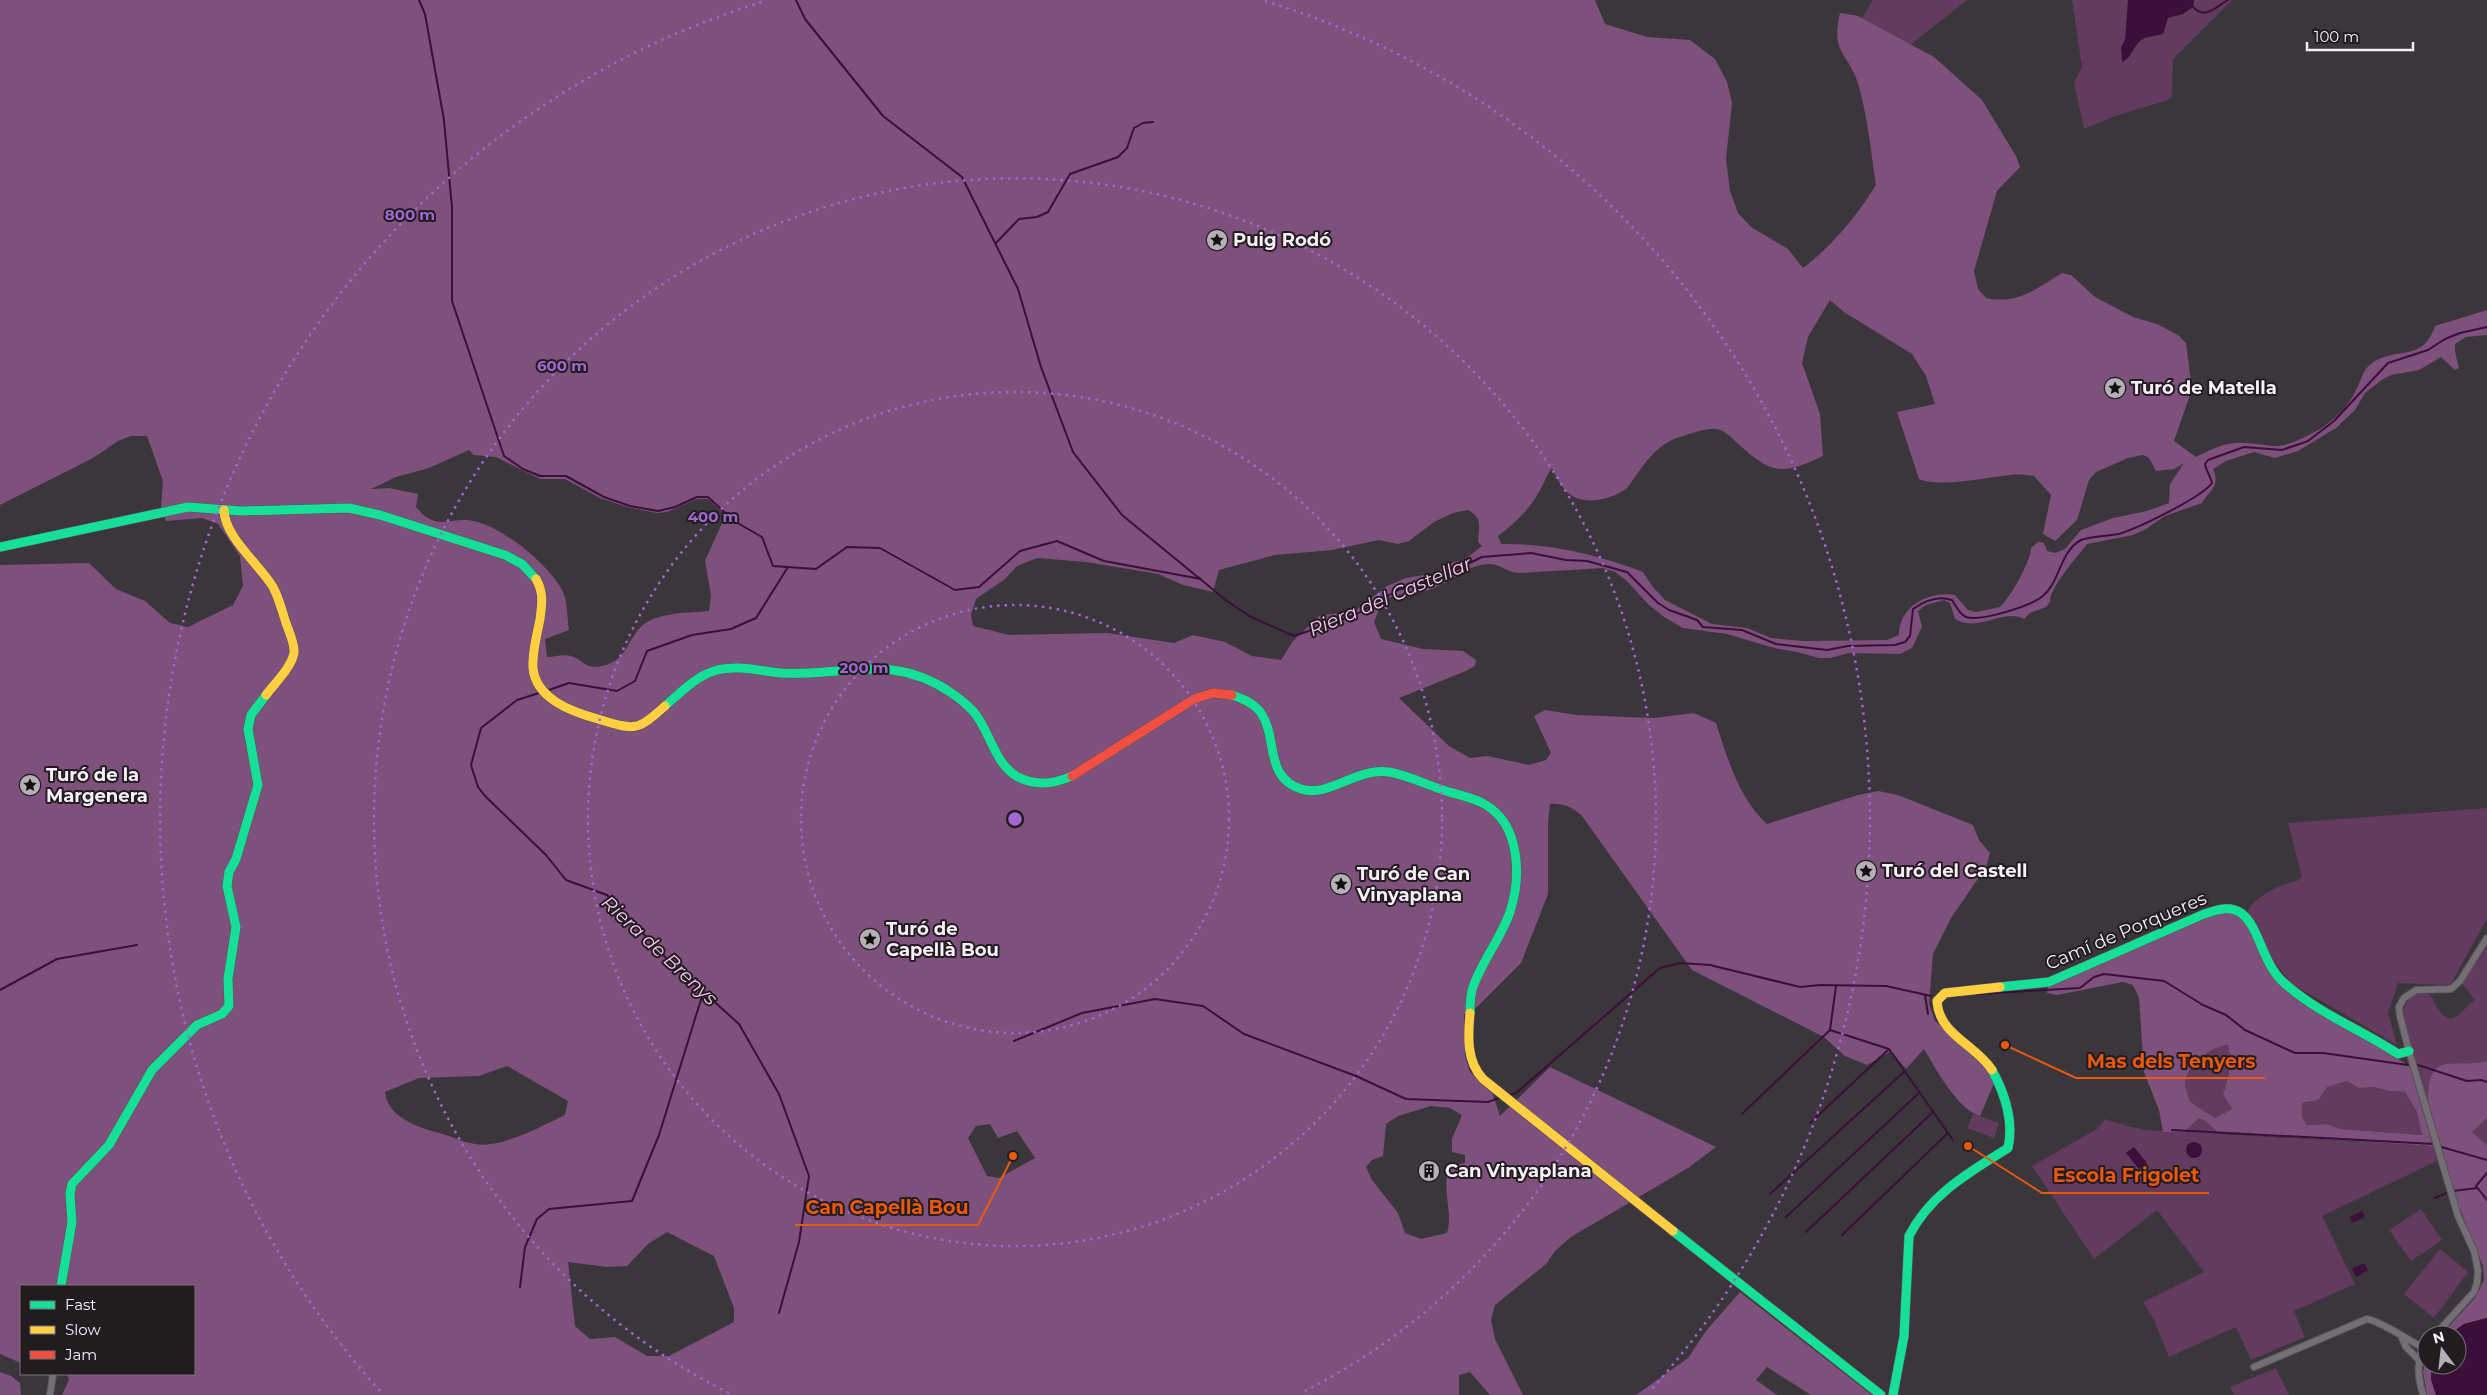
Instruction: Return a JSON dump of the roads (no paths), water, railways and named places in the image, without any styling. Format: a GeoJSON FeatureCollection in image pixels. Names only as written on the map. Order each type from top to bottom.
{"type":"FeatureCollection","features":[{"type":"Feature","properties":{"kind":"main road"},"geometry":{"type":"LineString","coordinates":[[0,547],[188,507],[224,510],[349,508],[422,528],[506,555],[522,564],[534,575],[540,586],[543,599],[533,657],[533,670],[538,685],[552,700],[580,714],[620,726],[634,728],[644,725],[697,679],[714,671],[733,667],[783,673],[870,668],[912,672],[950,692],[974,712],[1002,761],[1016,776],[1035,783],[1059,782],[1082,770],[1194,699],[1208,693],[1222,692],[1244,698],[1261,710],[1268,726],[1274,765],[1294,787],[1309,790],[1323,789],[1369,772],[1401,776],[1484,804],[1500,817],[1512,840],[1519,864],[1519,881],[1513,904],[1472,993],[1470,1053],[1473,1066],[1478,1074],[1490,1086],[1881,1395]]}},
{"type":"Feature","properties":{"kind":"main road"},"geometry":{"type":"LineString","coordinates":[[61,1285],[70,1232],[70,1194],[72,1184],[109,1145],[152,1070],[196,1025],[222,1014],[229,1006],[228,979],[236,927],[227,886],[229,872],[236,859],[258,785],[257,770],[248,729],[252,715],[289,664],[294,652],[292,637],[274,589],[262,570],[232,534],[224,520],[224,510]]}},
{"type":"Feature","properties":{"kind":"main road","name":"Camí de Porqueres"},"geometry":{"type":"LineString","coordinates":[[1893,1395],[1900,1370],[1906,1318],[1908,1236],[1914,1224],[1947,1190],[2008,1148],[2012,1137],[2012,1126],[1997,1077],[1986,1059],[1941,1023],[1937,1014],[1937,1001],[1945,994],[2049,982],[2204,914],[2226,908],[2236,910],[2245,916],[2270,969],[2291,989],[2398,1054],[2409,1051]]}},
{"type":"Feature","properties":{"kind":"street"},"geometry":{"type":"LineString","coordinates":[[2445,1325],[2465,1304],[2478,1283],[2476,1258],[2458,1216],[2409,1051],[2400,1016],[2400,1007],[2404,998],[2416,990],[2451,989],[2460,981],[2487,938]]}},
{"type":"Feature","properties":{"kind":"street"},"geometry":{"type":"LineString","coordinates":[[2254,1367],[2367,1319],[2374,1320],[2402,1338],[2408,1338],[2417,1342]]}},
{"type":"Feature","properties":{"kind":"street"},"geometry":{"type":"LineString","coordinates":[[2402,1338],[2406,1347],[2417,1358]]}},
{"type":"Feature","properties":{"kind":"street"},"geometry":{"type":"LineString","coordinates":[[50,1395],[53,1375]]}},
{"type":"Feature","properties":{"kind":"street"},"geometry":{"type":"LineString","coordinates":[[2419,1375],[2423,1395]]}},
{"type":"Feature","properties":{"kind":"waterway","name":"Riera del Castellar"},"geometry":{"type":"LineString","coordinates":[[419,0],[425,14],[444,120],[452,208],[452,301],[504,456],[523,469],[540,476],[566,476],[604,497],[630,506],[658,511],[675,507],[697,497],[708,497],[734,521],[762,537],[773,566],[816,569],[847,547],[880,548],[955,590],[979,587],[1020,551],[1057,541],[1104,561],[1201,579]]}},
{"type":"Feature","properties":{"kind":"waterway","name":"Riera del Castellar"},"geometry":{"type":"LineString","coordinates":[[796,0],[805,19],[883,116],[962,177],[1018,289],[1041,367],[1073,452],[1122,515],[1227,601],[1251,617],[1294,636],[1355,615],[1398,590],[1434,580],[1482,557],[1531,553],[1566,560],[1587,561],[1627,572],[1658,603],[1669,610],[1697,620],[1703,627],[1742,630],[1776,644],[1827,650],[1848,646],[1895,645],[1905,642],[1910,636],[1913,609],[1931,600],[1942,598],[1952,600],[1961,614],[1973,618],[2005,612],[2037,600],[2049,590],[2069,551],[2081,540],[2128,531],[2168,512],[2206,489],[2212,483],[2205,464],[2208,460],[2244,447],[2282,450],[2308,441],[2334,421],[2388,363],[2428,350],[2445,339],[2460,333],[2487,327]]}},
{"type":"Feature","properties":{"kind":"waterway"},"geometry":{"type":"LineString","coordinates":[[2193,7],[2197,11],[2206,12],[2215,9],[2228,0]]}},
{"type":"Feature","properties":{"kind":"waterway"},"geometry":{"type":"LineString","coordinates":[[996,243],[1019,219],[1037,217],[1048,212],[1070,174],[1118,157],[1127,148],[1134,128],[1143,123],[1153,122]]}},
{"type":"Feature","properties":{"kind":"waterway","name":"Riera de Brenys"},"geometry":{"type":"LineString","coordinates":[[546,691],[569,683],[617,691],[635,681],[647,651],[692,635],[731,629],[756,618],[788,567]]}},
{"type":"Feature","properties":{"kind":"waterway","name":"Riera de Brenys"},"geometry":{"type":"LineString","coordinates":[[539,693],[517,700],[481,728],[471,765],[478,787],[546,855],[566,880],[607,895],[667,959],[739,1024],[779,1094],[809,1176],[799,1242],[779,1313]]}},
{"type":"Feature","properties":{"kind":"waterway"},"geometry":{"type":"LineString","coordinates":[[0,990],[57,959],[137,945]]}},
{"type":"Feature","properties":{"kind":"waterway"},"geometry":{"type":"LineString","coordinates":[[1506,1096],[1516,1093],[1660,968],[1681,963],[1710,965],[1800,987],[1820,985],[1886,986],[1931,996]]}},
{"type":"Feature","properties":{"kind":"waterway"},"geometry":{"type":"LineString","coordinates":[[1977,994],[2080,988],[2094,977],[2104,974],[2164,981],[2203,1005],[2226,1015],[2245,1030],[2295,1053],[2323,1053],[2408,1065]]}},
{"type":"Feature","properties":{"kind":"waterway"},"geometry":{"type":"LineString","coordinates":[[1836,986],[1830,1030],[1889,1049],[1953,1140]]}},
{"type":"Feature","properties":{"kind":"waterway"},"geometry":{"type":"LineString","coordinates":[[520,1287],[525,1247],[537,1219],[549,1209],[632,1201],[659,1135],[703,993]]}},
{"type":"Feature","properties":{"kind":"waterway"},"geometry":{"type":"LineString","coordinates":[[1925,995],[1928,1014]]}},
{"type":"Feature","properties":{"kind":"waterway"},"geometry":{"type":"LineString","coordinates":[[1014,1041],[1082,1013],[1155,999],[1203,1006],[1244,1034],[1356,1076],[1406,1099],[1488,1102],[1499,1098]]}},
{"type":"Feature","properties":{"kind":"waterway"},"geometry":{"type":"LineString","coordinates":[[1742,1114],[1830,1030]]}},
{"type":"Feature","properties":{"kind":"waterway"},"geometry":{"type":"LineString","coordinates":[[1810,1123],[1889,1049]]}},
{"type":"Feature","properties":{"kind":"waterway"},"geometry":{"type":"LineString","coordinates":[[2418,1065],[2467,1081],[2481,1080],[2487,1082]]}},
{"type":"Feature","properties":{"kind":"waterway"},"geometry":{"type":"LineString","coordinates":[[1770,1194],[1905,1071]]}},
{"type":"Feature","properties":{"kind":"waterway"},"geometry":{"type":"LineString","coordinates":[[1786,1217],[1919,1093]]}},
{"type":"Feature","properties":{"kind":"waterway"},"geometry":{"type":"LineString","coordinates":[[1806,1232],[1933,1112]]}},
{"type":"Feature","properties":{"kind":"waterway"},"geometry":{"type":"LineString","coordinates":[[2172,1130],[2434,1144]]}},
{"type":"Feature","properties":{"kind":"waterway"},"geometry":{"type":"LineString","coordinates":[[1842,1235],[1948,1133]]}},
{"type":"Feature","properties":{"kind":"waterway"},"geometry":{"type":"LineString","coordinates":[[2438,1146],[2487,1160]]}},
{"type":"Feature","properties":{"kind":"waterway"},"geometry":{"type":"LineString","coordinates":[[2487,1173],[2476,1186],[2487,1200]]}},
{"type":"Feature","properties":{"kind":"waterway"},"geometry":{"type":"LineString","coordinates":[[2453,1191],[2477,1188]]}},
{"type":"Feature","properties":{"kind":"waterway"},"geometry":{"type":"LineString","coordinates":[[2435,1198],[2449,1192]]}},
{"type":"Feature","properties":{"kind":"place","name":"Puig Rodó"},"geometry":{"type":"Point","coordinates":[1217,240]}},
{"type":"Feature","properties":{"kind":"place","name":"Turó de Matella"},"geometry":{"type":"Point","coordinates":[2115,388]}},
{"type":"Feature","properties":{"kind":"place","name":"Turó de la Margenera"},"geometry":{"type":"Point","coordinates":[30,785]}},
{"type":"Feature","properties":{"kind":"place","name":"Turó del Castell"},"geometry":{"type":"Point","coordinates":[1866,871]}},
{"type":"Feature","properties":{"kind":"place","name":"Turó de Can Vinyaplana"},"geometry":{"type":"Point","coordinates":[1341,884]}},
{"type":"Feature","properties":{"kind":"place","name":"Turó de Capellà Bou"},"geometry":{"type":"Point","coordinates":[870,939]}},
{"type":"Feature","properties":{"kind":"place","name":"Mas dels Tenyers"},"geometry":{"type":"Point","coordinates":[2005,1045]}},
{"type":"Feature","properties":{"kind":"place","name":"Escola Frigolet"},"geometry":{"type":"Point","coordinates":[1968,1146]}},
{"type":"Feature","properties":{"kind":"place","name":"Can Capellà Bou"},"geometry":{"type":"Point","coordinates":[1013,1156]}},
{"type":"Feature","properties":{"kind":"place","name":"Can Vinyaplana"},"geometry":{"type":"Point","coordinates":[1429,1171]}}]}
